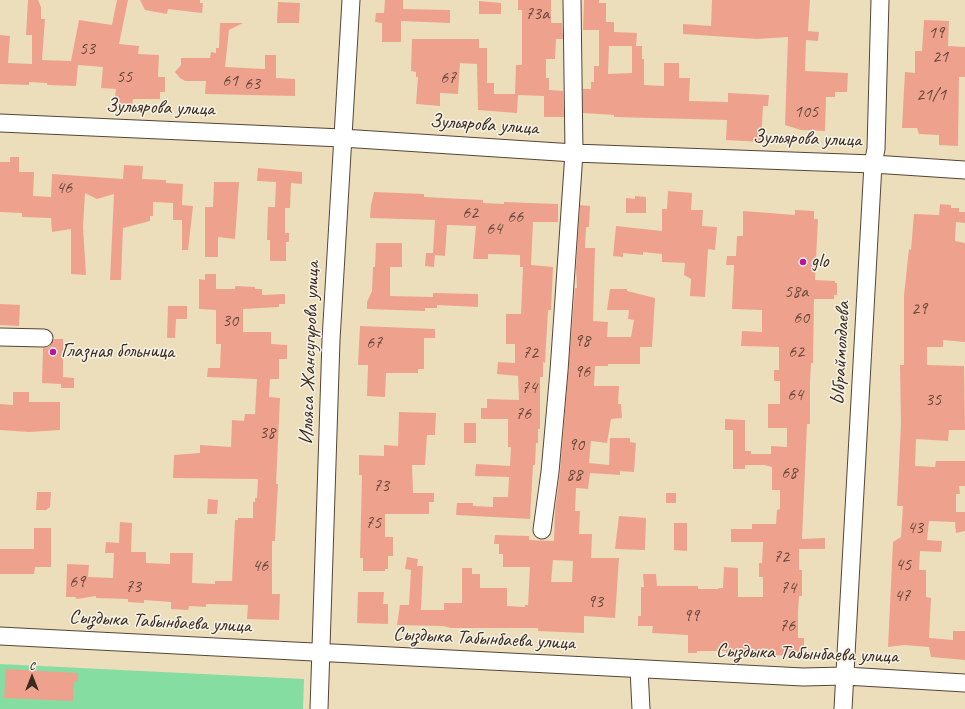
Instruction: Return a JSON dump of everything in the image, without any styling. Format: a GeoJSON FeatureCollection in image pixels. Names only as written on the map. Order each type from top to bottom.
{"type":"FeatureCollection","features":[{"type":"Feature","properties":{"kind":"street","name":"Ильяса Жансугурова улица"},"geometry":{"type":"LineString","coordinates":[[318,709],[331,340],[351,0]]}},
{"type":"Feature","properties":{"kind":"street"},"geometry":{"type":"LineString","coordinates":[[542,530],[550,472],[559,371],[574,153],[572,0]]}},
{"type":"Feature","properties":{"kind":"street","name":"Ыбраймолдаева"},"geometry":{"type":"LineString","coordinates":[[843,709],[873,164],[876,149],[880,0]]}},
{"type":"Feature","properties":{"kind":"street","name":"Зульярова улица"},"geometry":{"type":"LineString","coordinates":[[0,123],[342,138],[574,153],[873,164],[965,170]]}},
{"type":"Feature","properties":{"kind":"street"},"geometry":{"type":"LineString","coordinates":[[0,337],[44,338]]}},
{"type":"Feature","properties":{"kind":"street","name":"Сыздыка Табынбаева улица"},"geometry":{"type":"LineString","coordinates":[[0,636],[803,677],[845,676],[965,683]]}},
{"type":"Feature","properties":{"kind":"street"},"geometry":{"type":"LineString","coordinates":[[639,669],[641,709]]}},
{"type":"Feature","properties":{"kind":"green space"},"geometry":{"type":"Polygon","coordinates":[[[0,664],[304,679],[303,709],[0,709],[0,664]]]}},
{"type":"Feature","properties":{"kind":"building"},"geometry":{"type":"Polygon","coordinates":[[[28,0],[38,0],[41,7],[41,19],[45,19],[42,60],[71,61],[79,20],[112,25],[117,0],[128,0],[119,44],[139,46],[138,54],[159,55],[158,77],[165,77],[165,92],[160,92],[160,99],[133,99],[132,106],[114,104],[116,89],[101,88],[103,67],[78,65],[76,86],[47,85],[47,83],[29,82],[29,85],[0,84],[0,35],[10,36],[8,63],[32,64],[32,35],[26,35],[28,0]]]}},
{"type":"Feature","properties":{"kind":"building"},"geometry":{"type":"Polygon","coordinates":[[[140,0],[200,0],[200,3],[203,3],[202,13],[168,9],[167,14],[145,10],[140,0]]]}},
{"type":"Feature","properties":{"kind":"building"},"geometry":{"type":"Polygon","coordinates":[[[385,0],[403,0],[403,9],[450,10],[450,23],[401,21],[401,42],[382,42],[382,23],[375,22],[376,13],[384,13],[385,0]]]}},
{"type":"Feature","properties":{"kind":"building"},"geometry":{"type":"Polygon","coordinates":[[[518,0],[551,0],[551,23],[562,23],[563,39],[556,39],[555,59],[546,59],[546,78],[549,78],[549,90],[563,91],[564,117],[544,117],[544,96],[518,95],[517,113],[478,110],[477,64],[460,63],[458,94],[440,93],[440,106],[416,104],[418,77],[416,77],[416,72],[411,71],[412,39],[479,39],[479,48],[487,48],[487,83],[494,83],[494,94],[515,94],[516,65],[522,65],[522,10],[518,10],[518,0]]]}},
{"type":"Feature","properties":{"kind":"building"},"geometry":{"type":"Polygon","coordinates":[[[584,0],[599,0],[599,3],[606,3],[606,22],[614,22],[614,32],[637,33],[636,46],[642,46],[642,59],[644,59],[644,85],[664,86],[664,63],[679,63],[679,78],[690,78],[689,101],[728,102],[728,93],[769,95],[768,106],[763,106],[761,142],[726,140],[727,120],[614,117],[614,115],[583,113],[583,89],[591,89],[591,82],[594,82],[594,66],[599,66],[599,30],[583,30],[584,0]],[[609,46],[608,74],[632,73],[632,46],[609,46]]]}},
{"type":"Feature","properties":{"kind":"building"},"geometry":{"type":"Polygon","coordinates":[[[712,0],[810,0],[808,31],[819,32],[818,41],[806,40],[805,71],[848,73],[847,92],[835,92],[835,97],[826,97],[825,131],[801,130],[785,125],[788,37],[757,39],[683,34],[683,24],[711,26],[712,0]]]}},
{"type":"Feature","properties":{"kind":"building"},"geometry":{"type":"Polygon","coordinates":[[[479,1],[501,3],[501,14],[479,14],[479,1]]]}},
{"type":"Feature","properties":{"kind":"building"},"geometry":{"type":"Polygon","coordinates":[[[278,2],[300,3],[299,23],[277,23],[278,2]]]}},
{"type":"Feature","properties":{"kind":"building"},"geometry":{"type":"Polygon","coordinates":[[[924,20],[949,21],[948,46],[965,47],[965,77],[959,77],[958,146],[939,145],[939,135],[919,134],[917,128],[902,128],[905,72],[915,73],[915,51],[922,51],[924,20]]]}},
{"type":"Feature","properties":{"kind":"building"},"geometry":{"type":"Polygon","coordinates":[[[220,23],[243,23],[229,30],[225,67],[265,69],[265,55],[276,55],[276,78],[295,79],[295,96],[205,94],[206,81],[185,81],[180,78],[175,72],[181,65],[181,58],[210,58],[211,52],[216,53],[216,48],[219,48],[220,23]]]}},
{"type":"Feature","properties":{"kind":"building"},"geometry":{"type":"Polygon","coordinates":[[[10,157],[19,157],[19,172],[34,172],[33,196],[51,197],[52,174],[123,179],[124,165],[143,166],[142,179],[166,180],[166,183],[183,184],[182,205],[193,206],[188,250],[182,250],[182,220],[173,220],[173,203],[153,202],[153,216],[150,216],[150,221],[123,228],[121,280],[110,280],[114,194],[97,199],[85,193],[83,227],[86,275],[71,274],[71,229],[52,232],[51,218],[22,217],[22,213],[0,212],[0,162],[10,162],[10,157]]]}},
{"type":"Feature","properties":{"kind":"building"},"geometry":{"type":"Polygon","coordinates":[[[258,168],[302,172],[302,184],[291,183],[290,208],[285,208],[285,233],[289,233],[289,242],[286,242],[286,261],[270,261],[270,240],[267,240],[268,207],[275,207],[276,182],[257,181],[258,168]]]}},
{"type":"Feature","properties":{"kind":"building"},"geometry":{"type":"Polygon","coordinates":[[[214,182],[239,182],[235,239],[218,237],[218,257],[205,257],[205,207],[213,207],[214,182]]]}},
{"type":"Feature","properties":{"kind":"building"},"geometry":{"type":"Polygon","coordinates":[[[668,191],[692,193],[691,210],[703,210],[702,226],[717,227],[715,250],[708,249],[705,297],[690,296],[691,279],[684,275],[685,263],[662,262],[662,254],[643,252],[643,255],[623,253],[623,257],[613,256],[616,226],[662,231],[662,209],[667,209],[668,191]]]}},
{"type":"Feature","properties":{"kind":"building"},"geometry":{"type":"Polygon","coordinates":[[[374,192],[424,194],[424,197],[483,200],[483,203],[504,204],[504,202],[558,204],[558,222],[533,222],[531,265],[553,267],[551,310],[548,310],[545,363],[543,362],[543,377],[540,377],[540,429],[538,429],[538,443],[536,443],[535,465],[533,465],[530,519],[456,515],[457,503],[473,503],[473,506],[493,507],[493,497],[508,497],[509,477],[475,476],[476,464],[510,466],[511,447],[508,447],[508,419],[481,419],[481,408],[487,408],[487,399],[519,400],[518,376],[497,374],[498,362],[515,363],[515,344],[506,344],[506,314],[521,314],[523,267],[520,267],[520,255],[488,254],[488,259],[473,259],[476,226],[447,225],[445,256],[435,255],[434,267],[425,266],[426,253],[433,253],[435,220],[370,218],[374,192]]]}},
{"type":"Feature","properties":{"kind":"building"},"geometry":{"type":"Polygon","coordinates":[[[635,196],[646,197],[646,213],[626,213],[626,198],[635,199],[635,196]]]}},
{"type":"Feature","properties":{"kind":"building"},"geometry":{"type":"Polygon","coordinates":[[[940,204],[951,205],[951,208],[959,208],[959,212],[965,212],[965,223],[956,222],[955,241],[965,243],[965,342],[943,340],[943,347],[927,347],[927,365],[964,366],[965,430],[949,430],[948,441],[916,439],[915,466],[935,467],[936,461],[965,461],[965,486],[959,486],[960,494],[956,494],[956,512],[965,512],[965,531],[956,533],[955,522],[929,521],[927,540],[942,541],[941,552],[920,551],[919,570],[926,570],[926,597],[931,598],[929,638],[953,640],[953,631],[965,631],[965,660],[931,657],[929,647],[904,645],[888,647],[893,542],[901,537],[903,506],[897,506],[901,424],[900,365],[904,365],[904,295],[909,249],[911,250],[914,214],[939,215],[940,204]]]}},
{"type":"Feature","properties":{"kind":"building"},"geometry":{"type":"Polygon","coordinates":[[[580,205],[590,206],[589,227],[586,227],[585,248],[595,248],[593,321],[608,322],[607,337],[631,337],[634,320],[628,319],[629,310],[607,310],[610,289],[627,289],[627,291],[655,298],[652,347],[640,347],[640,364],[608,364],[608,366],[595,366],[594,386],[619,386],[618,404],[621,404],[622,418],[611,419],[607,443],[591,441],[589,463],[609,465],[610,438],[630,438],[630,442],[636,443],[634,472],[620,471],[620,475],[590,473],[588,489],[576,488],[575,511],[580,511],[579,534],[592,534],[591,558],[619,558],[615,618],[584,616],[584,633],[538,631],[538,628],[451,628],[443,626],[397,625],[400,605],[409,605],[411,570],[405,569],[407,557],[418,559],[417,566],[423,566],[421,610],[444,610],[444,603],[462,603],[462,568],[472,568],[472,574],[480,574],[480,588],[507,588],[507,606],[525,607],[525,605],[528,605],[530,567],[503,567],[503,554],[499,554],[499,544],[494,544],[495,535],[529,536],[529,540],[554,541],[555,511],[560,473],[575,288],[577,288],[576,268],[580,205]],[[553,560],[551,582],[572,582],[573,561],[553,560]]]}},
{"type":"Feature","properties":{"kind":"building"},"geometry":{"type":"Polygon","coordinates":[[[795,210],[814,211],[814,219],[818,219],[815,280],[835,281],[835,283],[837,283],[837,295],[834,295],[834,299],[814,299],[813,363],[811,363],[810,382],[810,424],[807,424],[802,539],[825,538],[825,549],[799,549],[799,570],[802,570],[802,596],[799,596],[798,638],[804,638],[804,656],[726,654],[726,651],[697,651],[697,653],[688,653],[688,635],[652,633],[653,626],[638,626],[638,616],[641,616],[641,587],[644,587],[643,574],[656,574],[657,586],[698,586],[698,589],[718,589],[723,588],[724,567],[738,568],[738,597],[763,597],[763,577],[759,577],[759,563],[762,563],[763,542],[731,542],[731,529],[752,529],[752,524],[776,524],[777,510],[780,509],[780,490],[772,490],[772,467],[764,465],[745,465],[745,469],[733,469],[733,430],[725,430],[725,419],[745,420],[745,451],[751,451],[751,454],[771,454],[771,446],[787,447],[787,428],[768,428],[768,404],[780,404],[780,381],[774,381],[774,370],[779,370],[779,347],[741,346],[742,331],[762,332],[762,310],[732,309],[734,265],[726,265],[727,256],[736,256],[737,236],[743,236],[743,211],[795,215],[795,210]]]}},
{"type":"Feature","properties":{"kind":"building"},"geometry":{"type":"Polygon","coordinates":[[[376,243],[402,243],[402,267],[390,267],[390,296],[433,297],[433,293],[478,294],[478,307],[437,305],[437,308],[425,308],[425,311],[367,309],[367,302],[372,291],[376,243]]]}},
{"type":"Feature","properties":{"kind":"building"},"geometry":{"type":"Polygon","coordinates":[[[205,274],[216,274],[216,289],[235,289],[235,286],[255,287],[255,289],[262,289],[262,295],[285,294],[285,304],[279,304],[279,307],[243,309],[243,332],[271,332],[271,344],[287,345],[287,359],[279,359],[279,379],[270,379],[269,397],[280,398],[275,541],[272,541],[272,594],[280,594],[279,620],[247,619],[248,605],[206,604],[206,607],[189,606],[188,610],[171,609],[171,602],[144,600],[144,603],[128,602],[128,599],[96,598],[96,596],[77,599],[75,597],[66,597],[67,564],[89,565],[88,577],[113,578],[114,553],[105,553],[106,542],[119,543],[120,522],[132,523],[131,552],[146,552],[146,563],[170,564],[170,553],[193,553],[192,583],[215,584],[215,581],[232,581],[235,520],[238,520],[238,518],[253,518],[253,502],[255,502],[255,498],[257,498],[258,479],[173,478],[174,455],[200,453],[200,445],[231,447],[232,420],[244,421],[245,414],[255,414],[257,379],[207,377],[208,368],[220,368],[221,344],[216,344],[216,310],[199,309],[199,279],[205,280],[205,274]]]}},
{"type":"Feature","properties":{"kind":"building"},"geometry":{"type":"Polygon","coordinates":[[[0,304],[20,305],[19,326],[0,325],[0,304]]]}},
{"type":"Feature","properties":{"kind":"building"},"geometry":{"type":"Polygon","coordinates":[[[168,306],[187,306],[187,319],[176,319],[175,338],[167,338],[168,306]]]}},
{"type":"Feature","properties":{"kind":"building"},"geometry":{"type":"Polygon","coordinates":[[[360,326],[435,329],[435,338],[424,338],[424,369],[418,369],[418,373],[386,373],[385,397],[367,396],[368,365],[358,365],[360,326]]]}},
{"type":"Feature","properties":{"kind":"building","name":"Глазная больница"},"geometry":{"type":"Polygon","coordinates":[[[54,339],[63,339],[63,377],[74,378],[74,388],[61,388],[61,384],[42,383],[43,348],[49,347],[54,339]]]}},
{"type":"Feature","properties":{"kind":"building"},"geometry":{"type":"Polygon","coordinates":[[[13,392],[29,392],[29,402],[60,402],[60,430],[29,432],[0,430],[0,404],[13,405],[13,392]]]}},
{"type":"Feature","properties":{"kind":"building"},"geometry":{"type":"Polygon","coordinates":[[[399,412],[436,413],[435,435],[427,435],[425,465],[412,465],[413,493],[434,493],[434,502],[429,502],[429,514],[385,514],[385,537],[393,537],[393,556],[388,556],[388,569],[385,569],[385,571],[363,571],[363,558],[360,558],[362,475],[359,475],[359,455],[384,456],[384,445],[398,446],[399,412]]]}},
{"type":"Feature","properties":{"kind":"building"},"geometry":{"type":"Polygon","coordinates":[[[464,423],[476,423],[476,443],[464,443],[464,423]]]}},
{"type":"Feature","properties":{"kind":"building"},"geometry":{"type":"Polygon","coordinates":[[[37,492],[51,492],[50,507],[46,510],[36,510],[37,492]]]}},
{"type":"Feature","properties":{"kind":"building"},"geometry":{"type":"Polygon","coordinates":[[[666,493],[676,493],[676,503],[666,503],[666,493]]]}},
{"type":"Feature","properties":{"kind":"building"},"geometry":{"type":"Polygon","coordinates":[[[208,499],[218,500],[217,514],[207,514],[208,499]]]}},
{"type":"Feature","properties":{"kind":"building"},"geometry":{"type":"Polygon","coordinates":[[[619,516],[646,518],[645,550],[615,549],[619,516]]]}},
{"type":"Feature","properties":{"kind":"building"},"geometry":{"type":"Polygon","coordinates":[[[674,523],[687,523],[687,551],[674,550],[674,523]]]}},
{"type":"Feature","properties":{"kind":"building"},"geometry":{"type":"Polygon","coordinates":[[[34,528],[51,528],[51,567],[35,567],[34,574],[0,574],[0,549],[34,549],[34,528]]]}},
{"type":"Feature","properties":{"kind":"building"},"geometry":{"type":"Polygon","coordinates":[[[358,592],[384,592],[383,604],[388,604],[388,624],[357,623],[358,592]]]}},
{"type":"Feature","properties":{"kind":"building"},"geometry":{"type":"Polygon","coordinates":[[[6,669],[78,673],[78,681],[74,682],[73,701],[4,698],[6,669]]]}},
{"type":"Feature","properties":{"kind":"place","name":"glo"},"geometry":{"type":"Point","coordinates":[803,262]}},
{"type":"Feature","properties":{"kind":"place","name":"Глазная больница"},"geometry":{"type":"Point","coordinates":[53,352]}}]}
